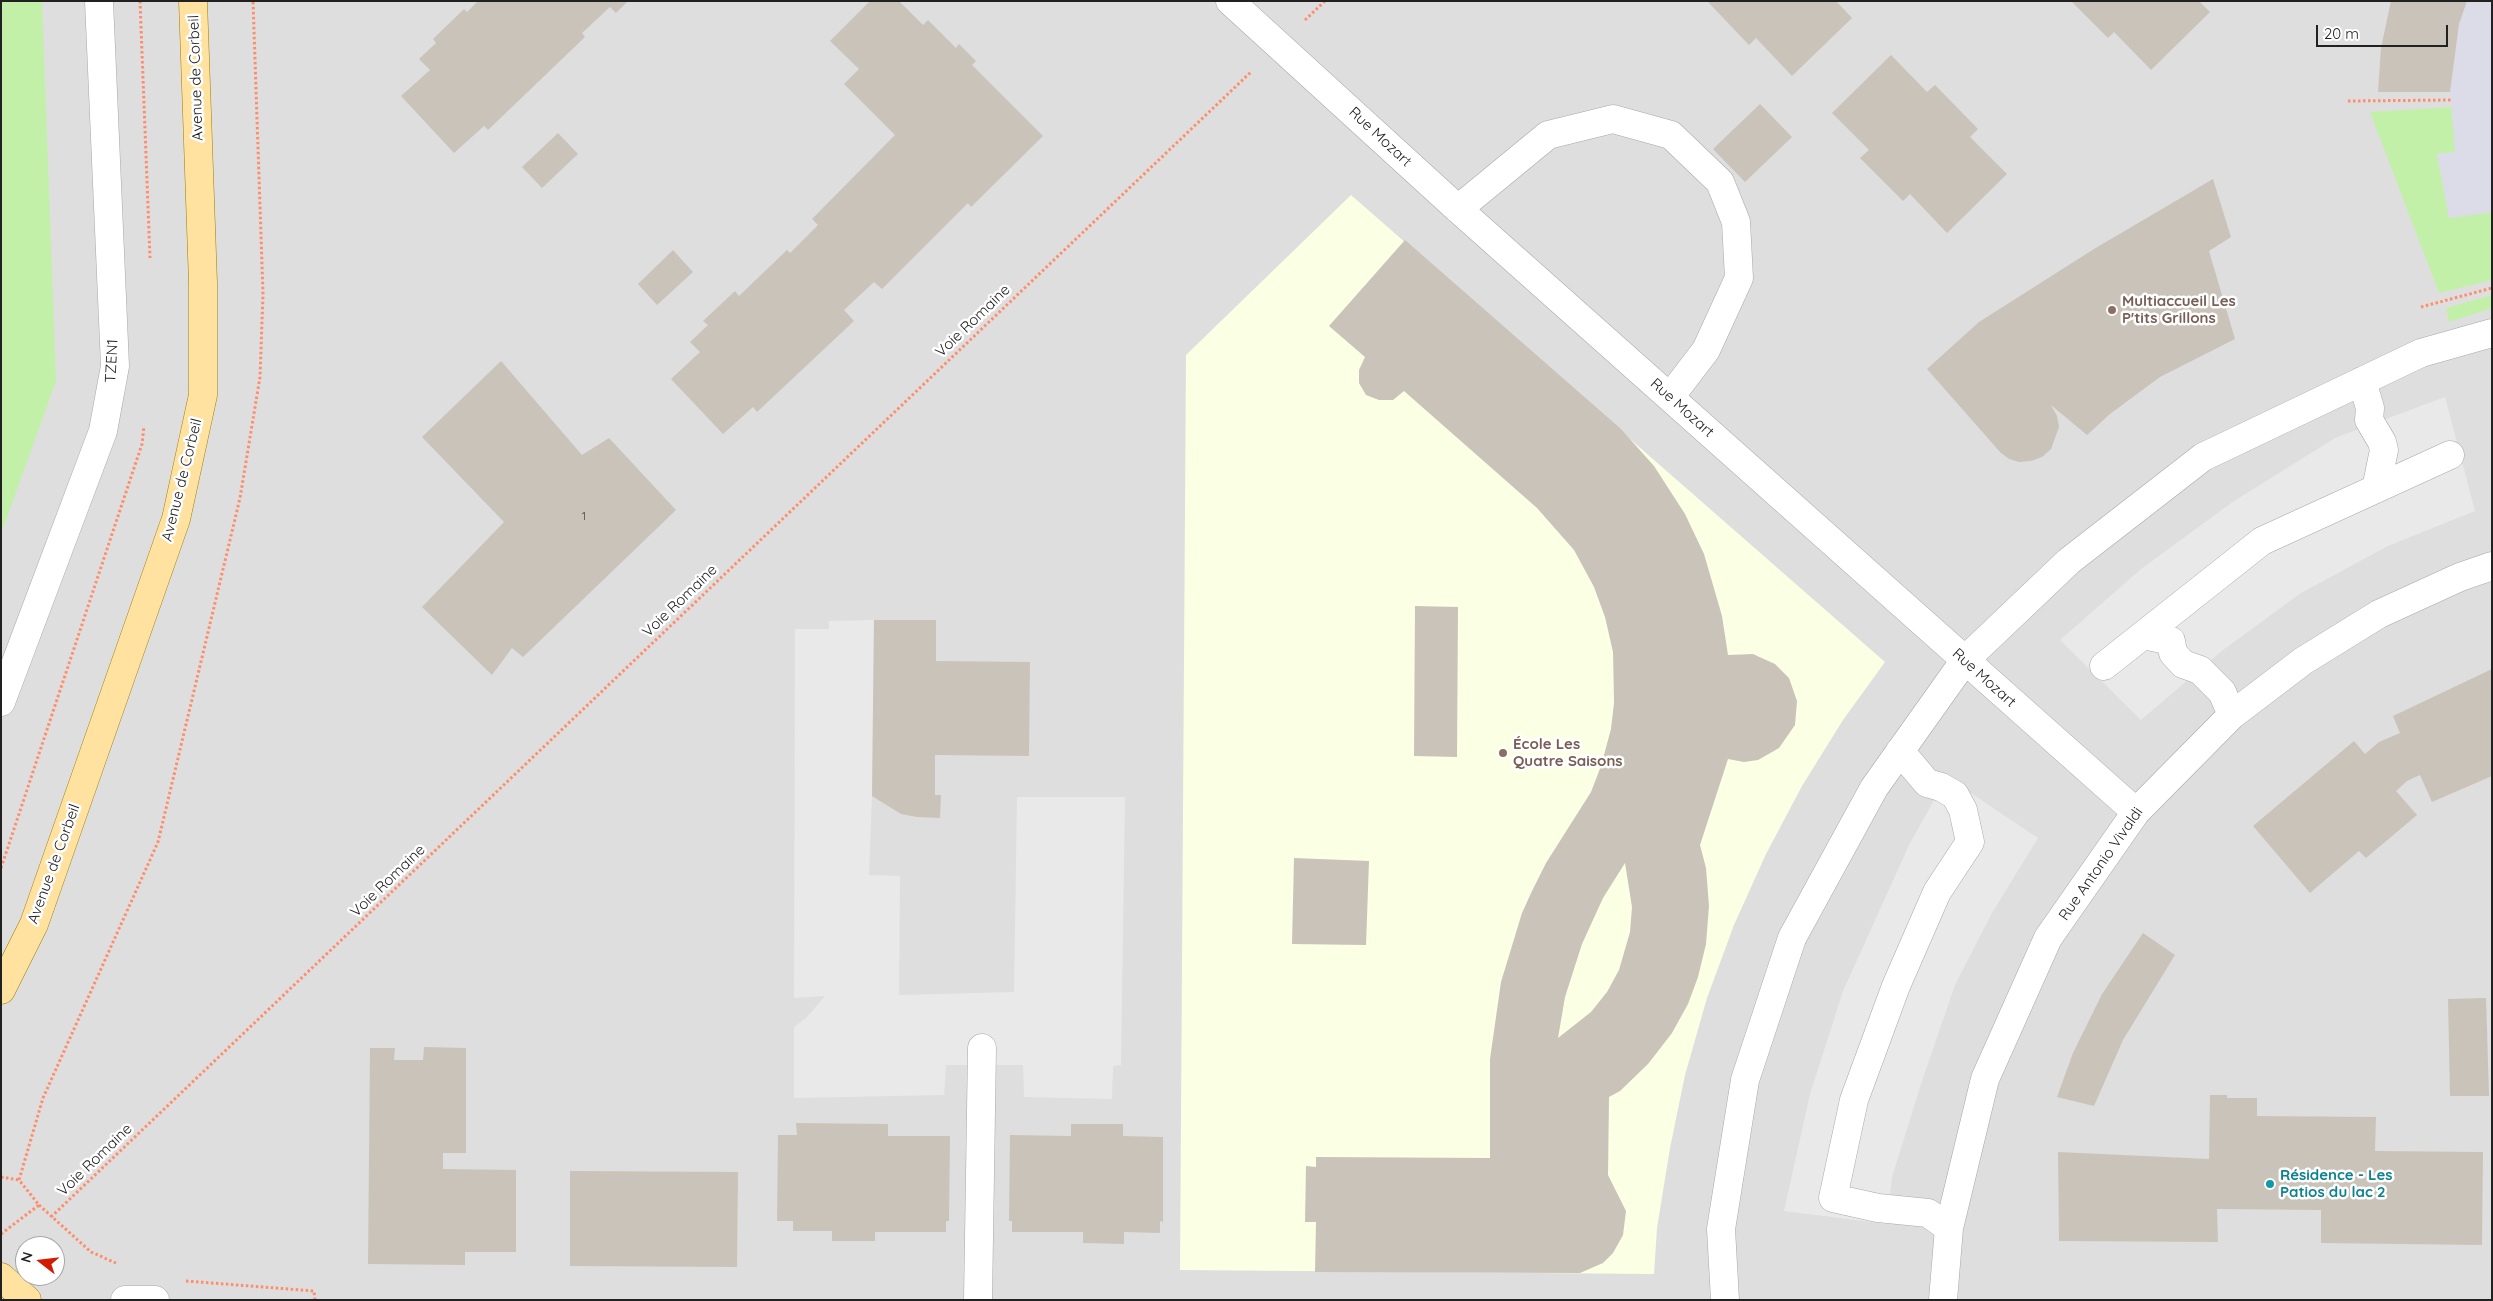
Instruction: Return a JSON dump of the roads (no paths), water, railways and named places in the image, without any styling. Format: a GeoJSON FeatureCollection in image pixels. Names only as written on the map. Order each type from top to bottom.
{"type":"FeatureCollection","features":[{"type":"Feature","properties":{"kind":"main road","name":"Avenue de Corbeil"},"geometry":{"type":"LineString","coordinates":[[1,990],[34,924],[176,519],[202,394],[203,283],[193,1]]}},
{"type":"Feature","properties":{"kind":"main road"},"geometry":{"type":"LineString","coordinates":[[1,1277],[27,1300]]}},
{"type":"Feature","properties":{"kind":"street","name":"TZEN1"},"geometry":{"type":"LineString","coordinates":[[1,702],[103,431],[114,366],[99,1]]}},
{"type":"Feature","properties":{"kind":"street","name":"Rue Mozart"},"geometry":{"type":"LineString","coordinates":[[1230,1],[1458,209],[2136,812]]}},
{"type":"Feature","properties":{"kind":"street"},"geometry":{"type":"LineString","coordinates":[[1458,209],[1548,135],[1613,119],[1670,135],[1720,182],[1736,222],[1739,278],[1706,350],[1670,397]]}},
{"type":"Feature","properties":{"kind":"street"},"geometry":{"type":"LineString","coordinates":[[1726,1300],[1720,1229],[1745,1080],[1792,938],[1874,788],[1964,660],[2069,561],[2203,457],[2421,352],[2492,333]]}},
{"type":"Feature","properties":{"kind":"street"},"geometry":{"type":"LineString","coordinates":[[2362,381],[2370,408],[2369,420],[2382,442],[2384,450],[2376,489]]}},
{"type":"Feature","properties":{"kind":"street"},"geometry":{"type":"LineString","coordinates":[[2104,666],[2262,542],[2450,454]]}},
{"type":"Feature","properties":{"kind":"street","name":"Rue Antonio Vivaldi"},"geometry":{"type":"LineString","coordinates":[[1943,1300],[1949,1228],[1985,1079],[2048,938],[2136,812],[2232,715],[2304,661],[2379,614],[2460,577],[2492,566]]}},
{"type":"Feature","properties":{"kind":"street"},"geometry":{"type":"LineString","coordinates":[[2144,635],[2171,641],[2174,653],[2183,664],[2200,670],[2222,692],[2232,715]]}},
{"type":"Feature","properties":{"kind":"street"},"geometry":{"type":"LineString","coordinates":[[1900,751],[1927,783],[1941,787],[1955,795],[1963,810],[1970,842],[1937,892],[1896,986],[1854,1100],[1833,1198],[1866,1206],[1928,1213],[1949,1228]]}},
{"type":"Feature","properties":{"kind":"street"},"geometry":{"type":"LineString","coordinates":[[978,1300],[982,1048]]}},
{"type":"Feature","properties":{"kind":"street"},"geometry":{"type":"LineString","coordinates":[[125,1300],[154,1300]]}},
{"type":"Feature","properties":{"kind":"place","name":"Multiaccueil Les P'tits Grillons"},"geometry":{"type":"Point","coordinates":[2112,310]}},
{"type":"Feature","properties":{"kind":"place","name":"École Les Quatre Saisons"},"geometry":{"type":"Point","coordinates":[1503,753]}},
{"type":"Feature","properties":{"kind":"place","name":"Résidence - Les Patios du lac 2"},"geometry":{"type":"Point","coordinates":[2270,1184]}}]}
